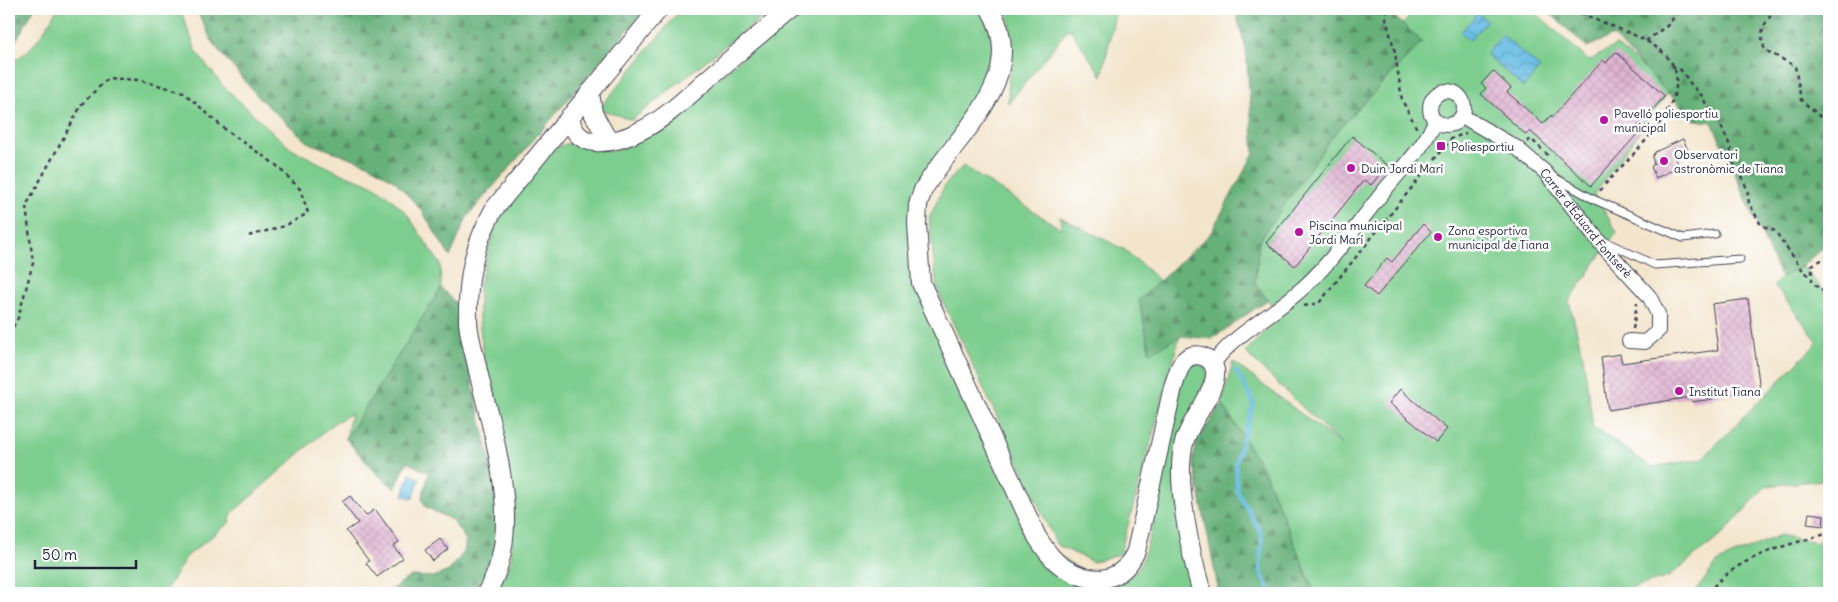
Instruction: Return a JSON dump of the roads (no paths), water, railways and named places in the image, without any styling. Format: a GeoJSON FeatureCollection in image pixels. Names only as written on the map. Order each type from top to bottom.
{"type":"FeatureCollection","features":[{"type":"Feature","properties":{"kind":"street"},"geometry":{"type":"LineString","coordinates":[[486,593],[495,579],[505,516],[502,475],[468,324],[469,284],[480,235],[494,209],[658,9]]}},
{"type":"Feature","properties":{"kind":"street"},"geometry":{"type":"LineString","coordinates":[[546,144],[557,140],[583,139],[601,144],[608,140],[627,137],[660,119],[790,9]]}},
{"type":"Feature","properties":{"kind":"street"},"geometry":{"type":"LineString","coordinates":[[990,9],[1000,38],[1001,59],[998,78],[986,104],[922,190],[918,205],[917,255],[921,283],[1037,537],[1052,558],[1065,569],[1089,578],[1102,579],[1114,577],[1125,570],[1132,561],[1136,551],[1173,387],[1180,368],[1183,362],[1193,356],[1204,356],[1213,364],[1215,374],[1212,385],[1187,433],[1180,466],[1183,496],[1202,593]]}},
{"type":"Feature","properties":{"kind":"street"},"geometry":{"type":"LineString","coordinates":[[1446,91],[1457,94],[1464,104],[1462,116],[1459,120],[1449,125],[1435,120],[1431,115],[1431,102],[1438,94],[1446,91]]}},
{"type":"Feature","properties":{"kind":"street"},"geometry":{"type":"LineString","coordinates":[[590,92],[593,113],[608,140]]}},
{"type":"Feature","properties":{"kind":"street"},"geometry":{"type":"LineString","coordinates":[[570,116],[608,140]]}},
{"type":"Feature","properties":{"kind":"street"},"geometry":{"type":"LineString","coordinates":[[570,116],[571,124],[583,139]]}},
{"type":"Feature","properties":{"kind":"street","name":"Carrer d'Eduard Fontserè"},"geometry":{"type":"LineString","coordinates":[[1462,116],[1517,148],[1545,172],[1595,236],[1644,291],[1658,314],[1660,326],[1655,336],[1644,342],[1629,341]]}},
{"type":"Feature","properties":{"kind":"street"},"geometry":{"type":"LineString","coordinates":[[1213,364],[1224,348],[1287,302],[1318,273],[1423,141],[1435,120]]}},
{"type":"Feature","properties":{"kind":"lane"},"geometry":{"type":"LineString","coordinates":[[1545,172],[1595,200],[1683,238],[1715,234]]}},
{"type":"Feature","properties":{"kind":"lane"},"geometry":{"type":"LineString","coordinates":[[1595,236],[1656,265],[1740,259]]}},
{"type":"Feature","properties":{"kind":"water"},"geometry":{"type":"Polygon","coordinates":[[[1478,13],[1487,21],[1470,40],[1461,32],[1478,13]]]}},
{"type":"Feature","properties":{"kind":"water"},"geometry":{"type":"Polygon","coordinates":[[[1502,35],[1540,68],[1523,87],[1486,54],[1502,35]]]}},
{"type":"Feature","properties":{"kind":"water"},"geometry":{"type":"Polygon","coordinates":[[[410,474],[420,479],[413,499],[403,495],[410,474]]]}},
{"type":"Feature","properties":{"kind":"waterway"},"geometry":{"type":"LineString","coordinates":[[1236,371],[1254,402],[1236,462],[1237,491],[1262,535],[1260,570],[1271,593]]}},
{"type":"Feature","properties":{"kind":"place","name":"Pavelló poliesportiu municipal"},"geometry":{"type":"Point","coordinates":[1604,120]}},
{"type":"Feature","properties":{"kind":"place","name":"Poliesportiu"},"geometry":{"type":"Point","coordinates":[1441,146]}},
{"type":"Feature","properties":{"kind":"place","name":"Observatori astronòmic de Tiana"},"geometry":{"type":"Point","coordinates":[1664,161]}},
{"type":"Feature","properties":{"kind":"place","name":"Duin Jordi Marí"},"geometry":{"type":"Point","coordinates":[1351,168]}},
{"type":"Feature","properties":{"kind":"place","name":"Piscina municipal Jordi Marí"},"geometry":{"type":"Point","coordinates":[1299,232]}},
{"type":"Feature","properties":{"kind":"place","name":"Zona esportiva municipal de Tiana"},"geometry":{"type":"Point","coordinates":[1438,237]}},
{"type":"Feature","properties":{"kind":"place","name":"Institut Tiana"},"geometry":{"type":"Point","coordinates":[1679,391]}}]}
